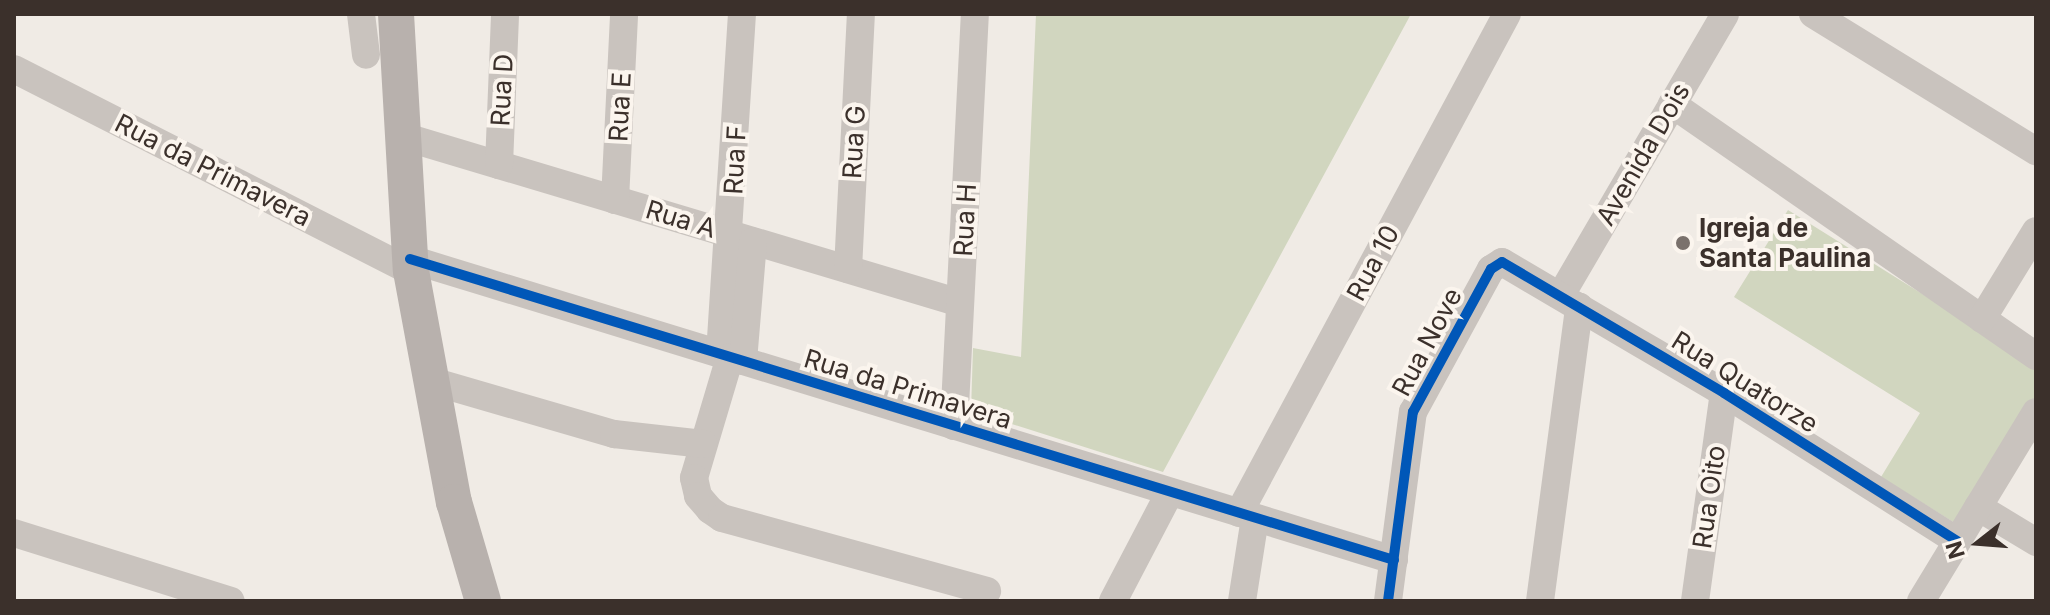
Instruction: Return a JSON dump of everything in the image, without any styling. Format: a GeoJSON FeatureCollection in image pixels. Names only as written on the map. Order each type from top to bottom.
{"type":"FeatureCollection","features":[{"type":"Feature","properties":{"kind":"main road"},"geometry":{"type":"LineString","coordinates":[[396,14],[411,265],[428,380],[483,601]]}},
{"type":"Feature","properties":{"kind":"street"},"geometry":{"type":"LineString","coordinates":[[361,14],[366,55]]}},
{"type":"Feature","properties":{"kind":"street","name":"Rua D"},"geometry":{"type":"LineString","coordinates":[[499,165],[505,14]]}},
{"type":"Feature","properties":{"kind":"street","name":"Rua E"},"geometry":{"type":"LineString","coordinates":[[615,200],[624,14]]}},
{"type":"Feature","properties":{"kind":"street","name":"Rua F"},"geometry":{"type":"LineString","coordinates":[[742,14],[742,238],[731,358],[703,444],[695,487],[702,502],[722,518],[987,591]]}},
{"type":"Feature","properties":{"kind":"street","name":"Rua G"},"geometry":{"type":"LineString","coordinates":[[848,269],[861,14]]}},
{"type":"Feature","properties":{"kind":"street","name":"Rua H"},"geometry":{"type":"LineString","coordinates":[[954,426],[975,14]]}},
{"type":"Feature","properties":{"kind":"street","name":"Rua 10"},"geometry":{"type":"LineString","coordinates":[[1242,601],[1247,515],[1507,14]]}},
{"type":"Feature","properties":{"kind":"street","name":"Avenida Dois"},"geometry":{"type":"LineString","coordinates":[[1540,601],[1570,301],[1672,104],[1725,14]]}},
{"type":"Feature","properties":{"kind":"street"},"geometry":{"type":"LineString","coordinates":[[1813,14],[2036,151]]}},
{"type":"Feature","properties":{"kind":"street","name":"Rua da Primavera"},"geometry":{"type":"LineString","coordinates":[[14,69],[411,265],[731,358],[1394,560]]}},
{"type":"Feature","properties":{"kind":"street"},"geometry":{"type":"LineString","coordinates":[[1672,104],[2036,356]]}},
{"type":"Feature","properties":{"kind":"street","name":"Rua A"},"geometry":{"type":"LineString","coordinates":[[402,136],[960,303]]}},
{"type":"Feature","properties":{"kind":"street"},"geometry":{"type":"LineString","coordinates":[[1982,319],[2036,231]]}},
{"type":"Feature","properties":{"kind":"street","name":"Rua Quatorze"},"geometry":{"type":"LineString","coordinates":[[1508,264],[1724,393],[1957,541]]}},
{"type":"Feature","properties":{"kind":"street","name":"Rua Nove"},"geometry":{"type":"LineString","coordinates":[[1388,601],[1413,412],[1491,269],[1508,264]]}},
{"type":"Feature","properties":{"kind":"street"},"geometry":{"type":"LineString","coordinates":[[428,380],[614,434],[703,444]]}},
{"type":"Feature","properties":{"kind":"street","name":"Rua Oito"},"geometry":{"type":"LineString","coordinates":[[1695,601],[1724,393]]}},
{"type":"Feature","properties":{"kind":"street"},"geometry":{"type":"LineString","coordinates":[[1921,601],[2036,412]]}},
{"type":"Feature","properties":{"kind":"street"},"geometry":{"type":"LineString","coordinates":[[1113,601],[1170,492]]}},
{"type":"Feature","properties":{"kind":"street"},"geometry":{"type":"LineString","coordinates":[[1978,507],[2036,542]]}},
{"type":"Feature","properties":{"kind":"street"},"geometry":{"type":"LineString","coordinates":[[14,533],[231,601]]}},
{"type":"Feature","properties":{"kind":"green space"},"geometry":{"type":"Polygon","coordinates":[[[1036,14],[1411,14],[1163,472],[971,411],[973,348],[1021,357],[1036,14]]]}},
{"type":"Feature","properties":{"kind":"green space"},"geometry":{"type":"Polygon","coordinates":[[[1788,210],[2036,365],[2036,398],[1958,525],[1881,477],[1920,413],[1734,297],[1788,210]]]}},
{"type":"Feature","properties":{"kind":"cycle path"},"geometry":{"type":"LineString","coordinates":[[410,259],[1394,560]]}},
{"type":"Feature","properties":{"kind":"cycle path"},"geometry":{"type":"LineString","coordinates":[[1388,601],[1413,412],[1491,269],[1502,262],[1724,393],[1957,541]]}},
{"type":"Feature","properties":{"kind":"place","name":"Igreja de Santa Paulina"},"geometry":{"type":"Point","coordinates":[1683,243]}}]}
